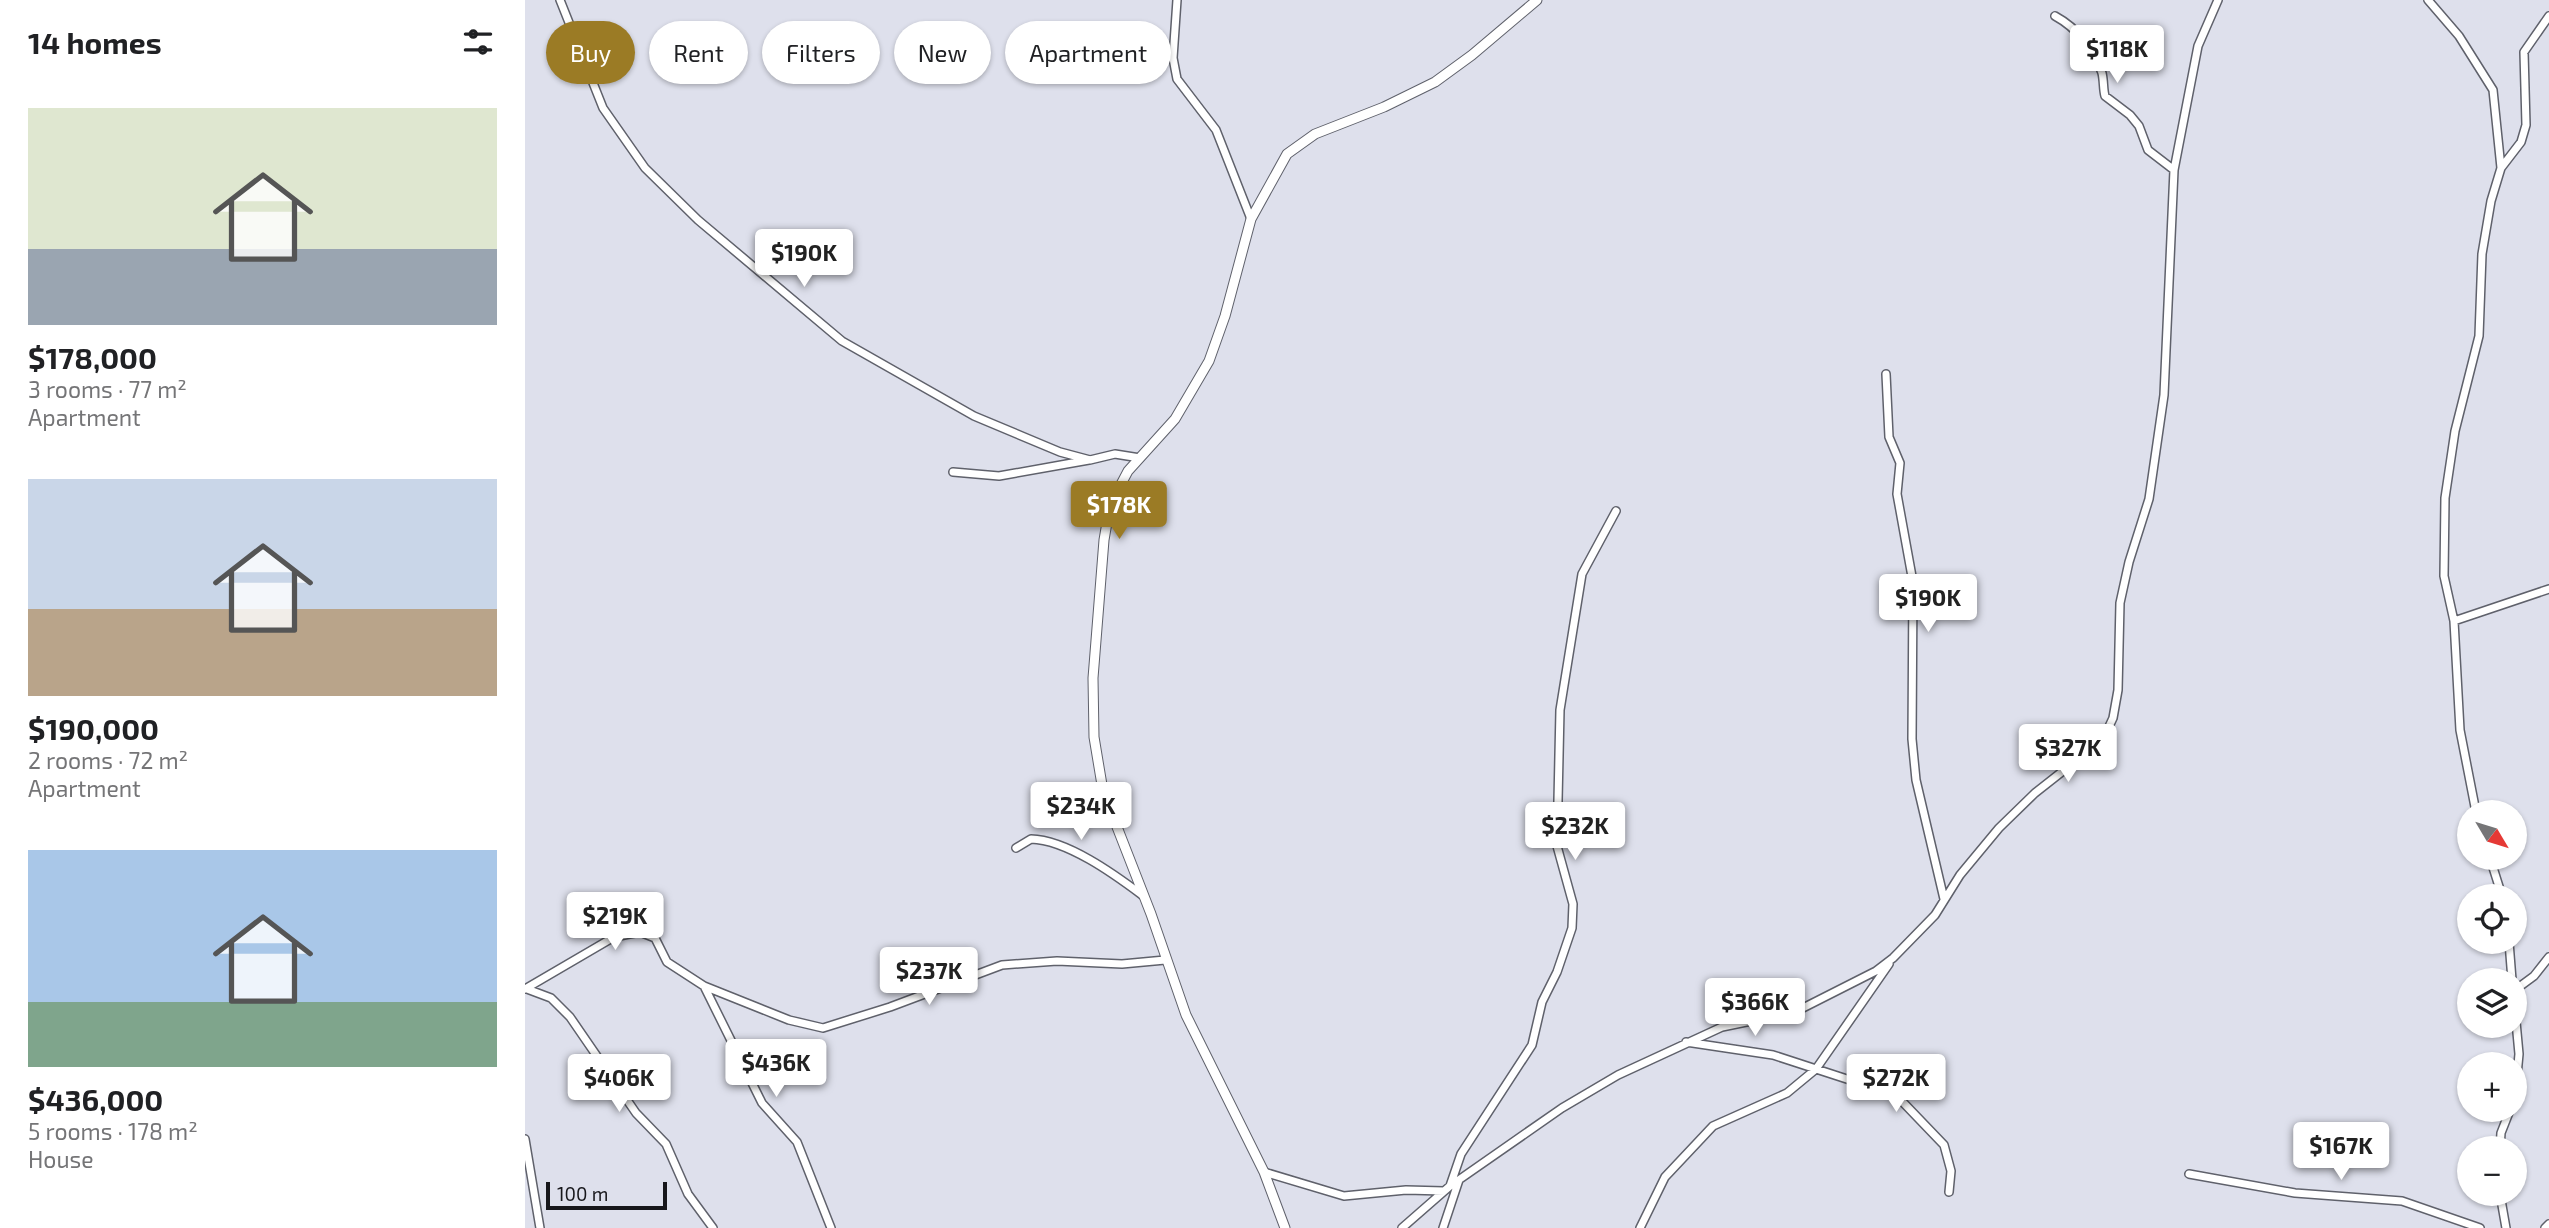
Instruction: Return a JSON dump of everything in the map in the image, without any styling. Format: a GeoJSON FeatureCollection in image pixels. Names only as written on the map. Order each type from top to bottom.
{"type":"FeatureCollection","features":[{"type":"Feature","properties":{"kind":"street"},"geometry":{"type":"LineString","coordinates":[[560,0],[611,123],[645,168],[698,220],[842,341],[868,358],[989,423],[1060,452],[1090,460]]}},
{"type":"Feature","properties":{"kind":"street"},"geometry":{"type":"LineString","coordinates":[[1177,0],[1173,58],[1177,79],[1216,130],[1251,219]]}},
{"type":"Feature","properties":{"kind":"street"},"geometry":{"type":"LineString","coordinates":[[1285,1228],[1264,1172],[1186,1015],[1103,791],[1093,721],[1094,667],[1107,520],[1116,488],[1175,419],[1209,361],[1225,316],[1251,219],[1278,165],[1302,141],[1435,82],[1472,55],[1537,0]]}},
{"type":"Feature","properties":{"kind":"street"},"geometry":{"type":"LineString","coordinates":[[1640,1228],[1665,1177],[1713,1126],[1787,1093],[1816,1069],[1893,958],[1935,915],[1967,866],[1999,828],[2048,781],[2096,745],[2113,718],[2118,690],[2120,603],[2129,562],[2149,499],[2164,395],[2174,170],[2198,46],[2218,0]]}},
{"type":"Feature","properties":{"kind":"street"},"geometry":{"type":"LineString","coordinates":[[2428,0],[2459,36],[2493,90],[2501,168]]}},
{"type":"Feature","properties":{"kind":"street"},"geometry":{"type":"LineString","coordinates":[[2055,16],[2076,30],[2091,52],[2102,72],[2105,96],[2130,115],[2139,126],[2148,150],[2174,170]]}},
{"type":"Feature","properties":{"kind":"street"},"geometry":{"type":"LineString","coordinates":[[2474,800],[2458,711],[2454,621],[2442,552],[2447,476],[2479,336],[2482,254],[2491,201],[2501,168],[2521,142],[2526,125],[2524,51],[2549,16]]}},
{"type":"Feature","properties":{"kind":"street"},"geometry":{"type":"LineString","coordinates":[[1886,374],[1888,430],[1900,463],[1897,494],[1913,582],[1912,739],[1916,780],[1944,900]]}},
{"type":"Feature","properties":{"kind":"street"},"geometry":{"type":"LineString","coordinates":[[953,472],[999,476],[1115,454],[1140,458]]}},
{"type":"Feature","properties":{"kind":"street"},"geometry":{"type":"LineString","coordinates":[[1447,1188],[1461,1154],[1532,1045],[1542,1002],[1557,972],[1572,928],[1573,904],[1557,846],[1560,710],[1582,574],[1616,511]]}},
{"type":"Feature","properties":{"kind":"street"},"geometry":{"type":"LineString","coordinates":[[2454,621],[2549,589]]}},
{"type":"Feature","properties":{"kind":"street"},"geometry":{"type":"LineString","coordinates":[[1016,848],[1031,839],[1048,842],[1102,867],[1142,895]]}},
{"type":"Feature","properties":{"kind":"street"},"geometry":{"type":"LineString","coordinates":[[526,989],[600,943],[633,932],[655,938],[667,962],[704,986],[789,1020],[823,1028],[890,1007],[1002,965],[1057,961],[1122,964],[1165,960]]}},
{"type":"Feature","properties":{"kind":"street"},"geometry":{"type":"LineString","coordinates":[[2527,981],[2549,957]]}},
{"type":"Feature","properties":{"kind":"street"},"geometry":{"type":"LineString","coordinates":[[1402,1228],[1447,1188],[1586,1093],[1685,1042],[1743,1020],[1795,1012],[1853,985],[1893,958]]}},
{"type":"Feature","properties":{"kind":"street"},"geometry":{"type":"LineString","coordinates":[[704,986],[762,1103],[797,1142],[831,1228]]}},
{"type":"Feature","properties":{"kind":"street"},"geometry":{"type":"LineString","coordinates":[[526,989],[551,998],[570,1017],[636,1114],[666,1144],[688,1194],[713,1228]]}},
{"type":"Feature","properties":{"kind":"street"},"geometry":{"type":"LineString","coordinates":[[1685,1042],[1773,1055],[1890,1092],[1904,1102],[1944,1145],[1951,1171],[1949,1192]]}},
{"type":"Feature","properties":{"kind":"street"},"geometry":{"type":"LineString","coordinates":[[525,1139],[540,1228]]}},
{"type":"Feature","properties":{"kind":"street"},"geometry":{"type":"LineString","coordinates":[[1264,1172],[1344,1196],[1447,1188]]}},
{"type":"Feature","properties":{"kind":"street"},"geometry":{"type":"LineString","coordinates":[[2189,1174],[2284,1191],[2402,1201],[2480,1228]]}},
{"type":"Feature","properties":{"kind":"street"},"geometry":{"type":"LineString","coordinates":[[1443,1228],[1459,1180]]}},
{"type":"Feature","properties":{"kind":"street"},"geometry":{"type":"LineString","coordinates":[[2502,1206],[2506,1228]]}},
{"type":"Feature","properties":{"kind":"street"},"geometry":{"type":"LineString","coordinates":[[2545,1228],[2549,1224]]}}]}
